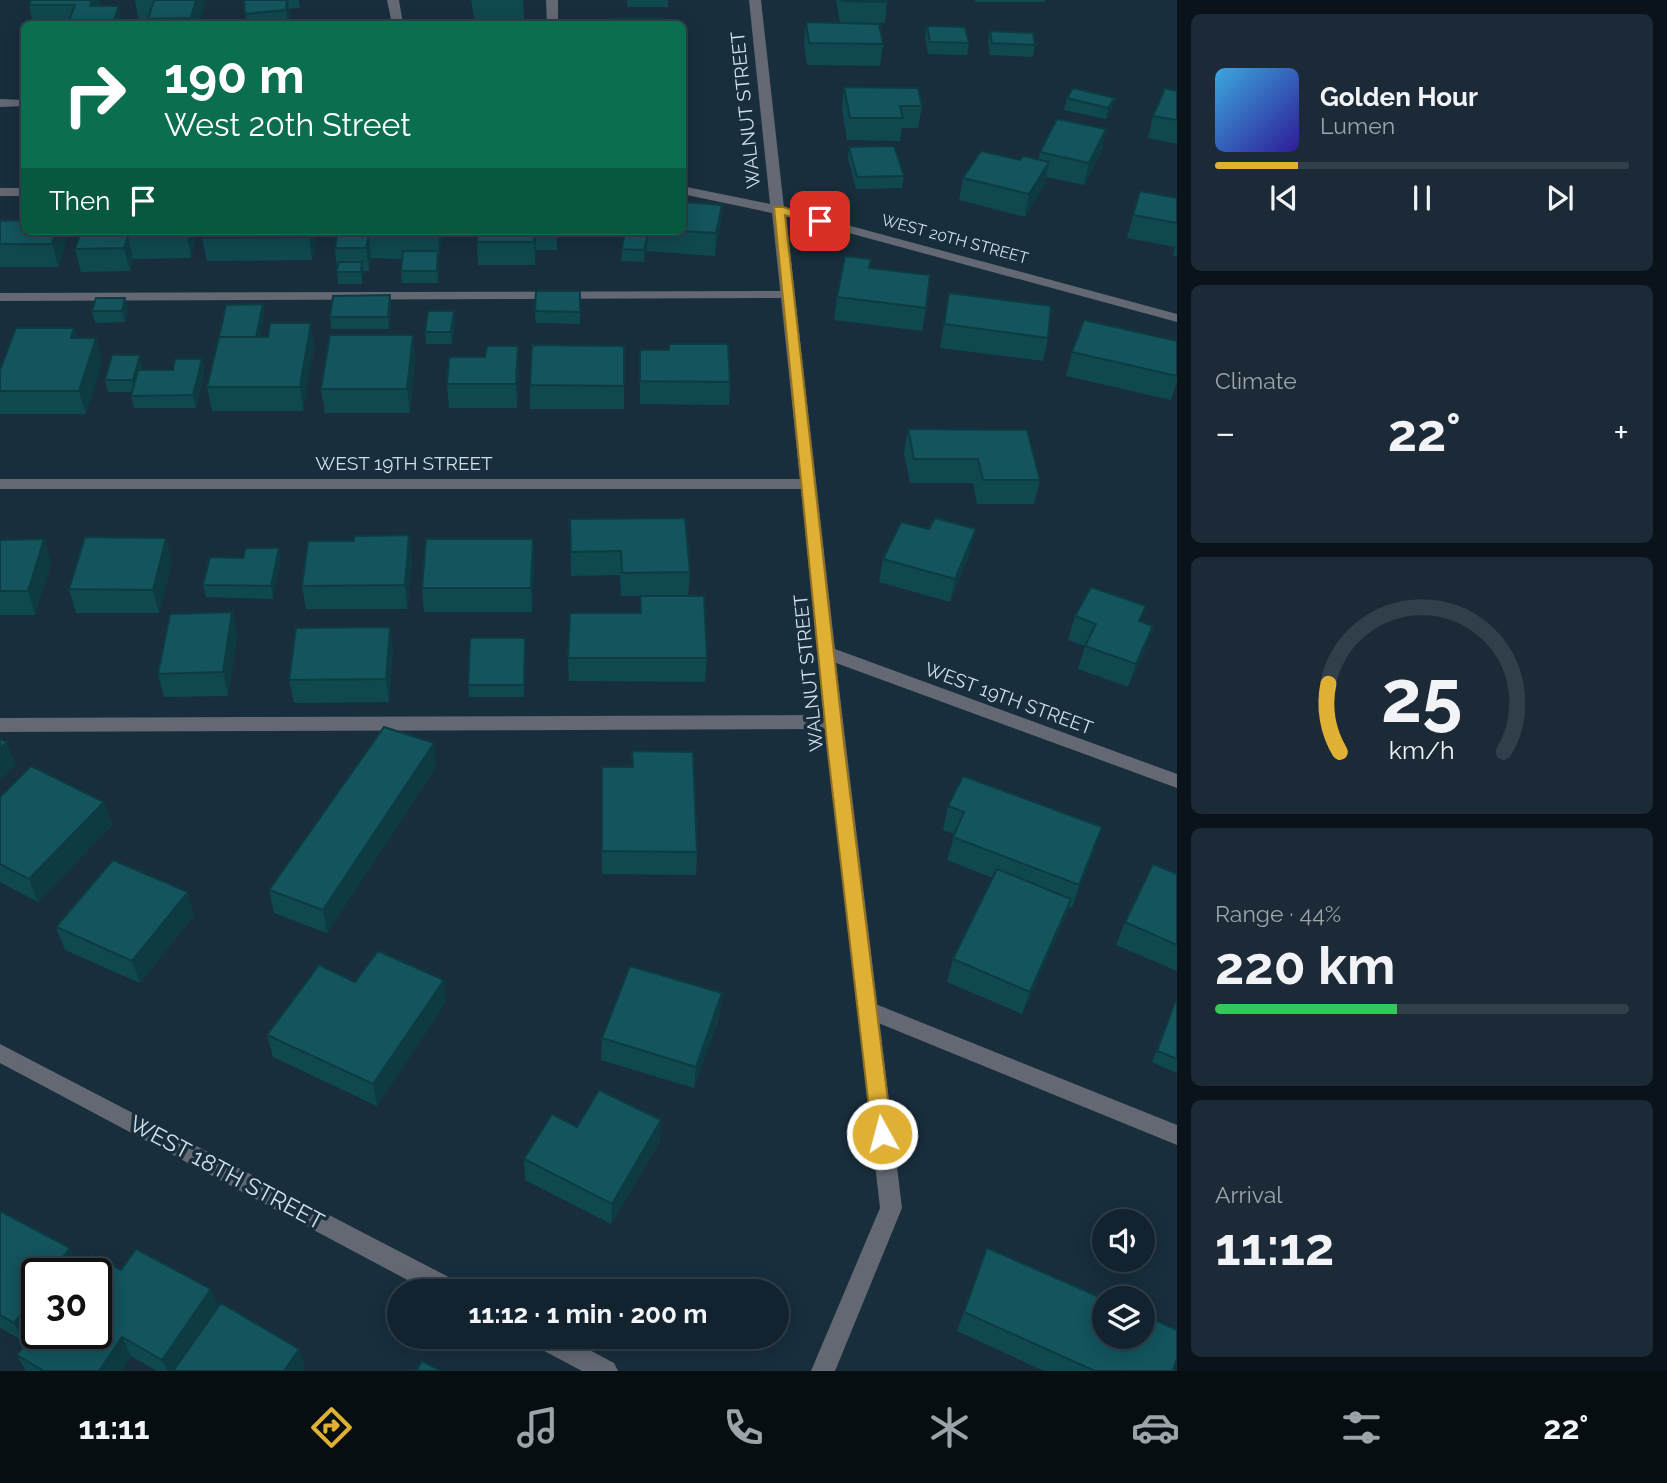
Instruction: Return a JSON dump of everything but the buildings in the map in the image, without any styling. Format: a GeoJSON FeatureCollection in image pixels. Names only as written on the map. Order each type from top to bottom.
{"type":"FeatureCollection","features":[{"type":"Feature","properties":{"kind":"street"},"geometry":{"type":"LineString","coordinates":[[393,0],[397,21]]}},
{"type":"Feature","properties":{"kind":"street"},"geometry":{"type":"LineString","coordinates":[[552,0],[553,21]]}},
{"type":"Feature","properties":{"kind":"street","name":"WALNUT STREET"},"geometry":{"type":"LineString","coordinates":[[755,0],[774,191],[891,1209],[823,1371]]}},
{"type":"Feature","properties":{"kind":"street"},"geometry":{"type":"LineString","coordinates":[[0,103],[21,103]]}},
{"type":"Feature","properties":{"kind":"street","name":"WEST 20TH STREET"},"geometry":{"type":"LineString","coordinates":[[686,191],[778,210],[1177,318]]}},
{"type":"Feature","properties":{"kind":"street"},"geometry":{"type":"LineString","coordinates":[[0,192],[21,192]]}},
{"type":"Feature","properties":{"kind":"street"},"geometry":{"type":"LineString","coordinates":[[0,296],[787,295]]}},
{"type":"Feature","properties":{"kind":"street","name":"WEST 19TH STREET"},"geometry":{"type":"LineString","coordinates":[[0,484],[809,484]]}},
{"type":"Feature","properties":{"kind":"street","name":"WEST 19TH STREET"},"geometry":{"type":"LineString","coordinates":[[827,653],[1177,781]]}},
{"type":"Feature","properties":{"kind":"street"},"geometry":{"type":"LineString","coordinates":[[0,725],[834,722]]}},
{"type":"Feature","properties":{"kind":"street"},"geometry":{"type":"LineString","coordinates":[[867,1010],[1177,1135]]}},
{"type":"Feature","properties":{"kind":"street","name":"WEST 18TH STREET"},"geometry":{"type":"LineString","coordinates":[[0,1054],[429,1279]]}},
{"type":"Feature","properties":{"kind":"street"},"geometry":{"type":"LineString","coordinates":[[564,1349],[606,1371]]}},
{"type":"Feature","properties":{"kind":"route"},"geometry":{"type":"LineString","coordinates":[[820,221],[778,210],[882,1134]]}}]}
